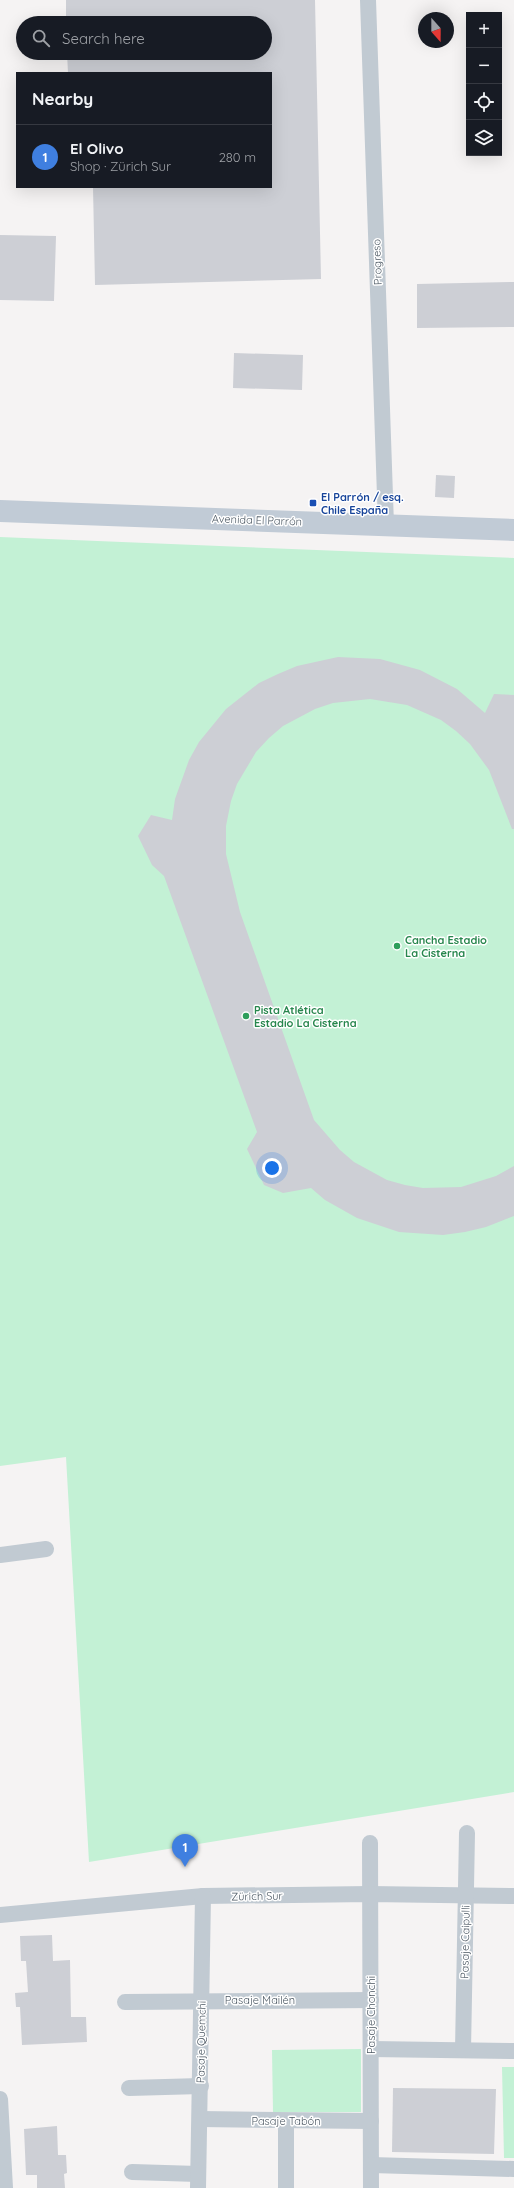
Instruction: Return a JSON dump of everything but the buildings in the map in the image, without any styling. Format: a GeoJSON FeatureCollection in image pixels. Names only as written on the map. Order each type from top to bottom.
{"type":"FeatureCollection","features":[{"type":"Feature","properties":{"kind":"main road","name":"Avenida El Parrón"},"geometry":{"type":"LineString","coordinates":[[0,511],[514,530]]}},
{"type":"Feature","properties":{"kind":"street","name":"Progreso"},"geometry":{"type":"LineString","coordinates":[[368,0],[386,525]]}},
{"type":"Feature","properties":{"kind":"street"},"geometry":{"type":"LineString","coordinates":[[0,1555],[46,1549]]}},
{"type":"Feature","properties":{"kind":"street","name":"Pasaje Caipulli"},"geometry":{"type":"LineString","coordinates":[[463,2050],[467,1833]]}},
{"type":"Feature","properties":{"kind":"street","name":"Pasaje Chonchi"},"geometry":{"type":"LineString","coordinates":[[370,1843],[371,2188]]}},
{"type":"Feature","properties":{"kind":"street","name":"Zürich Sur"},"geometry":{"type":"LineString","coordinates":[[0,1915],[203,1896],[370,1894],[514,1896]]}},
{"type":"Feature","properties":{"kind":"street","name":"Pasaje Quemchi"},"geometry":{"type":"LineString","coordinates":[[198,2181],[201,2086],[203,1896]]}},
{"type":"Feature","properties":{"kind":"street","name":"Pasaje Mailén"},"geometry":{"type":"LineString","coordinates":[[125,2002],[201,2000],[371,2000]]}},
{"type":"Feature","properties":{"kind":"street"},"geometry":{"type":"LineString","coordinates":[[371,2049],[514,2051]]}},
{"type":"Feature","properties":{"kind":"street"},"geometry":{"type":"LineString","coordinates":[[129,2088],[201,2086]]}},
{"type":"Feature","properties":{"kind":"street"},"geometry":{"type":"LineString","coordinates":[[0,2099],[5,2188]]}},
{"type":"Feature","properties":{"kind":"street","name":"Pasaje Tabón"},"geometry":{"type":"LineString","coordinates":[[200,2119],[371,2121]]}},
{"type":"Feature","properties":{"kind":"street"},"geometry":{"type":"LineString","coordinates":[[286,2121],[286,2188]]}},
{"type":"Feature","properties":{"kind":"street"},"geometry":{"type":"LineString","coordinates":[[371,2165],[514,2169]]}},
{"type":"Feature","properties":{"kind":"street"},"geometry":{"type":"LineString","coordinates":[[132,2172],[198,2181]]}},
{"type":"Feature","properties":{"kind":"green space"},"geometry":{"type":"Polygon","coordinates":[[[0,537],[514,558],[514,1792],[89,1862],[66,1457],[0,1466],[0,537]]]}},
{"type":"Feature","properties":{"kind":"green space"},"geometry":{"type":"Polygon","coordinates":[[[361,2049],[361,2112],[273,2112],[272,2050],[361,2049]]]}},
{"type":"Feature","properties":{"kind":"green space"},"geometry":{"type":"Polygon","coordinates":[[[502,2067],[514,2067],[514,2158],[504,2158],[502,2067]]]}},
{"type":"Feature","properties":{"kind":"place","name":"El Parrón / esq. Chile España"},"geometry":{"type":"Point","coordinates":[313,503]}},
{"type":"Feature","properties":{"kind":"place","name":"Cancha Estadio La Cisterna"},"geometry":{"type":"Point","coordinates":[397,946]}},
{"type":"Feature","properties":{"kind":"place","name":"Pista Atlética Estadio La Cisterna"},"geometry":{"type":"Point","coordinates":[246,1016]}},
{"type":"Feature","properties":{"kind":"place","name":"El Olivo"},"geometry":{"type":"Point","coordinates":[185,1867]}}]}
